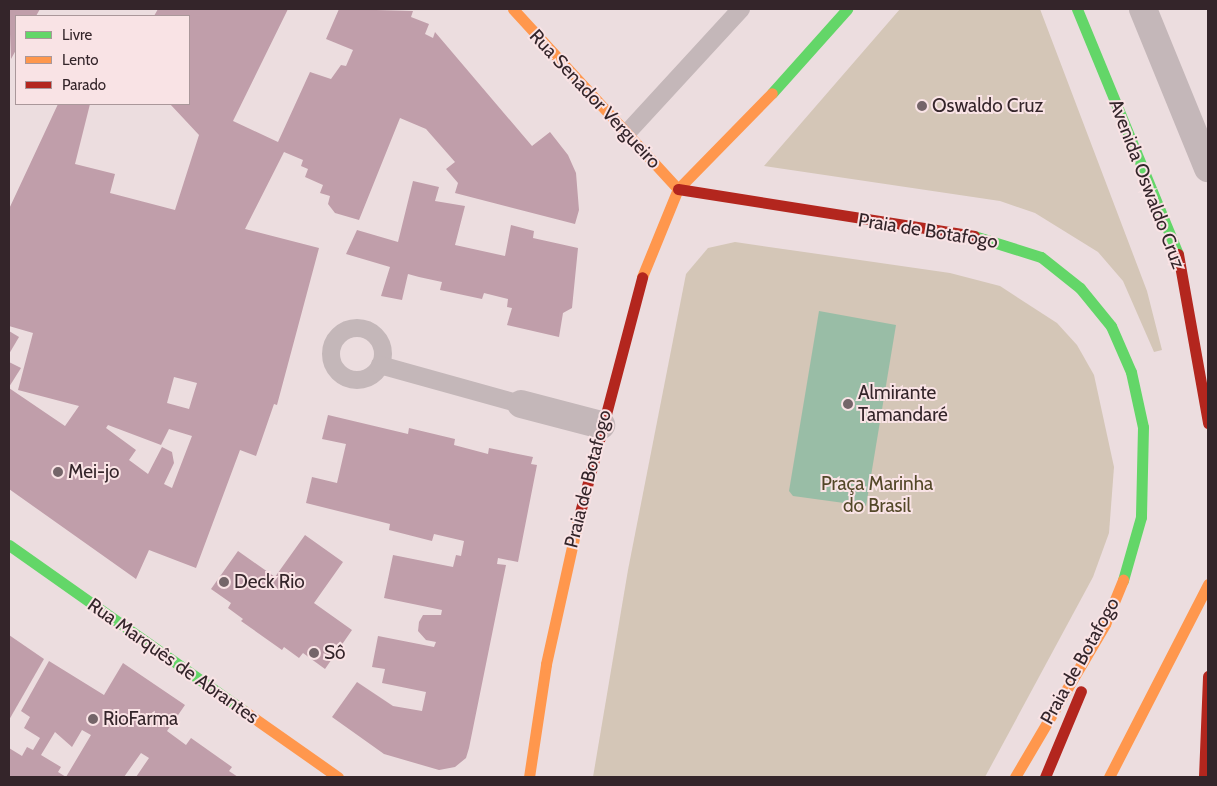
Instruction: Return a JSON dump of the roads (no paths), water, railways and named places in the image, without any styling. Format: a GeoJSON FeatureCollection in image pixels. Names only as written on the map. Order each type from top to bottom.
{"type":"FeatureCollection","features":[{"type":"Feature","properties":{"kind":"main road","name":"Rua Senador Vergueiro"},"geometry":{"type":"LineString","coordinates":[[514,9],[678,189]]}},
{"type":"Feature","properties":{"kind":"main road","name":"Praia de Botafogo"},"geometry":{"type":"LineString","coordinates":[[529,777],[546,664],[601,424],[646,264],[678,189],[756,111],[847,9]]}},
{"type":"Feature","properties":{"kind":"main road","name":"Avenida Oswaldo Cruz"},"geometry":{"type":"LineString","coordinates":[[1077,9],[1177,249],[1189,298],[1208,423]]}},
{"type":"Feature","properties":{"kind":"main road","name":"Praia de Botafogo"},"geometry":{"type":"LineString","coordinates":[[678,189],[988,238],[1041,257],[1080,288],[1112,326],[1131,372],[1143,427],[1141,517],[1125,576],[1105,624],[1015,777]]}},
{"type":"Feature","properties":{"kind":"main road","name":"Rua Marquês de Abrantes"},"geometry":{"type":"LineString","coordinates":[[9,545],[338,777]]}},
{"type":"Feature","properties":{"kind":"main road"},"geometry":{"type":"LineString","coordinates":[[1109,777],[1208,584]]}},
{"type":"Feature","properties":{"kind":"main road"},"geometry":{"type":"LineString","coordinates":[[1045,777],[1105,624]]}},
{"type":"Feature","properties":{"kind":"main road"},"geometry":{"type":"LineString","coordinates":[[1204,777],[1208,676]]}},
{"type":"Feature","properties":{"kind":"street"},"geometry":{"type":"LineString","coordinates":[[1143,9],[1208,168]]}},
{"type":"Feature","properties":{"kind":"street"},"geometry":{"type":"LineString","coordinates":[[521,404],[601,424]]}},
{"type":"Feature","properties":{"kind":"lane"},"geometry":{"type":"LineString","coordinates":[[626,134],[741,9]]}},
{"type":"Feature","properties":{"kind":"lane"},"geometry":{"type":"LineString","coordinates":[[380,365],[521,404]]}},
{"type":"Feature","properties":{"kind":"place","name":"Oswaldo Cruz"},"geometry":{"type":"Point","coordinates":[922,106]}},
{"type":"Feature","properties":{"kind":"place","name":"Almirante Tamandaré"},"geometry":{"type":"Point","coordinates":[848,404]}},
{"type":"Feature","properties":{"kind":"place","name":"Mei-jo"},"geometry":{"type":"Point","coordinates":[58,472]}},
{"type":"Feature","properties":{"kind":"place","name":"Deck Rio"},"geometry":{"type":"Point","coordinates":[224,582]}},
{"type":"Feature","properties":{"kind":"place","name":"Sô"},"geometry":{"type":"Point","coordinates":[314,653]}},
{"type":"Feature","properties":{"kind":"place","name":"RioFarma"},"geometry":{"type":"Point","coordinates":[93,719]}},
{"type":"Feature","properties":{"kind":"park label","name":"Praça Marinha do Brasil"},"geometry":{"type":"Point","coordinates":[877,495]}}]}
